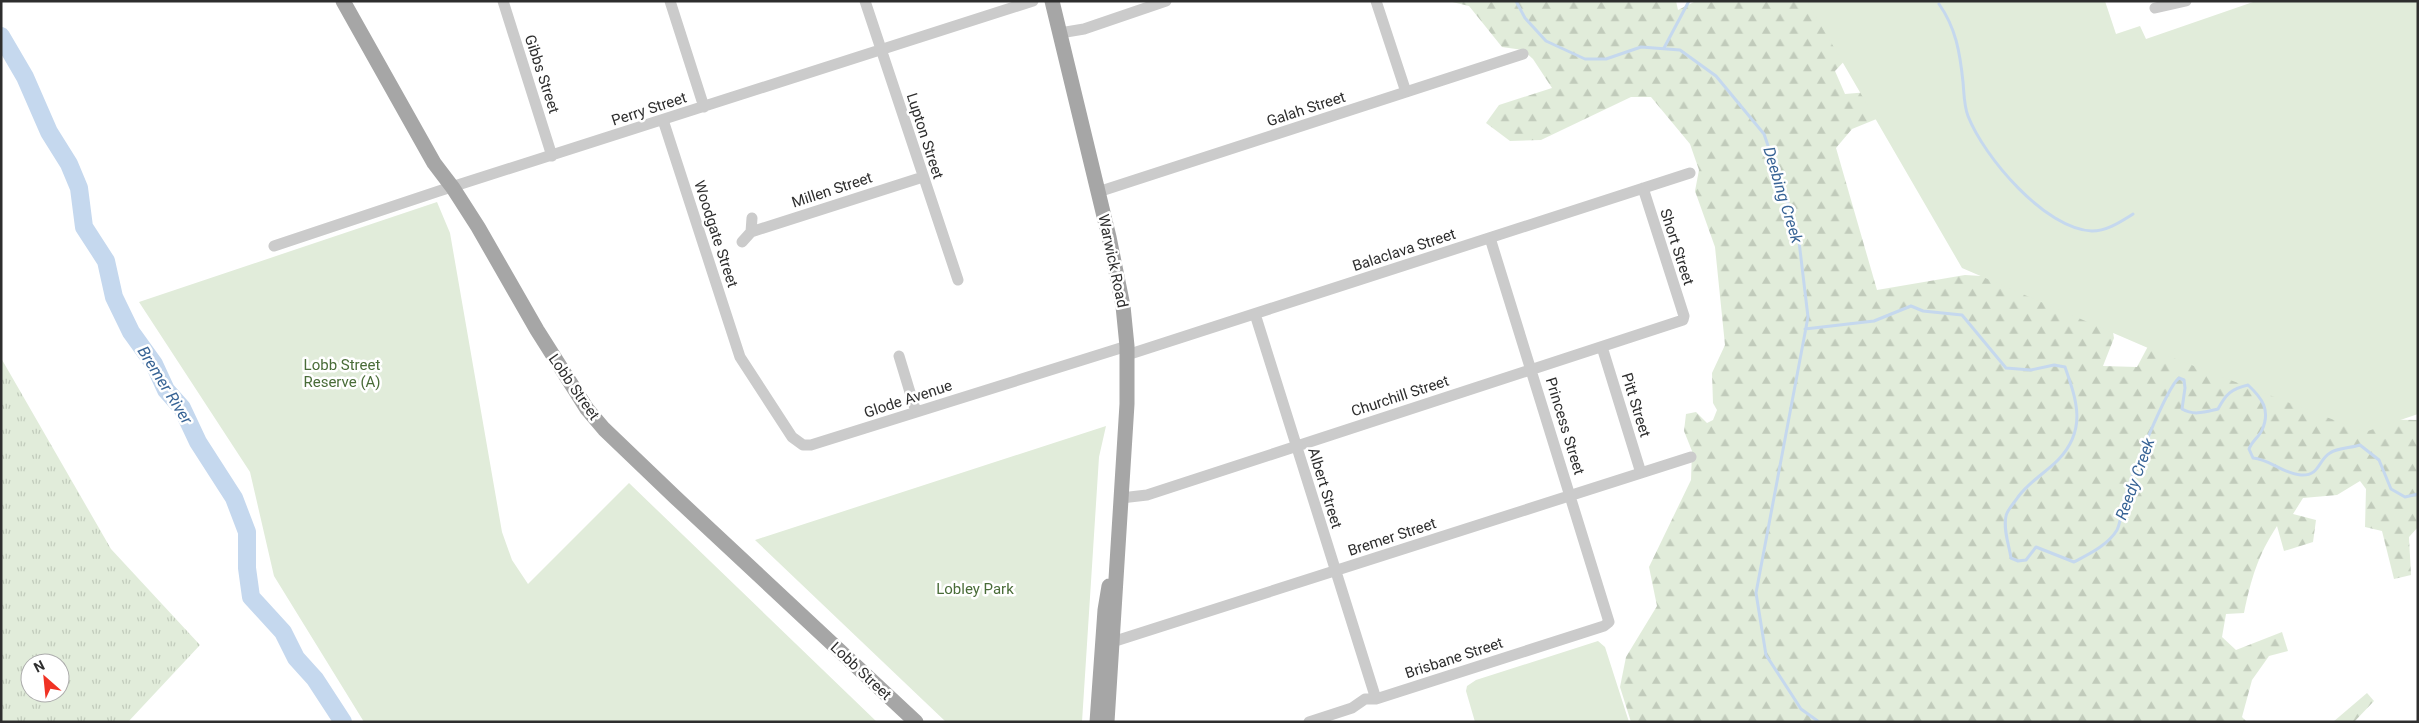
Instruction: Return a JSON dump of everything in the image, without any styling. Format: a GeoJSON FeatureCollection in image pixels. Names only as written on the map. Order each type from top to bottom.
{"type":"FeatureCollection","features":[{"type":"Feature","properties":{"kind":"main road","name":"Lobb Street"},"geometry":{"type":"LineString","coordinates":[[343,1],[434,163],[453,188],[579,398],[604,428],[916,722]]}},
{"type":"Feature","properties":{"kind":"main road","name":"Warwick Road"},"geometry":{"type":"LineString","coordinates":[[1052,1],[1123,306],[1127,350],[1128,404],[1119,526],[1117,595],[1107,644],[1096,722]]}},
{"type":"Feature","properties":{"kind":"main road","name":"Warwick Road"},"geometry":{"type":"LineString","coordinates":[[1107,644],[1108,722]]}},
{"type":"Feature","properties":{"kind":"street","name":"Gibbs Street"},"geometry":{"type":"LineString","coordinates":[[503,1],[552,156]]}},
{"type":"Feature","properties":{"kind":"street"},"geometry":{"type":"LineString","coordinates":[[670,1],[704,107]]}},
{"type":"Feature","properties":{"kind":"street","name":"Lupton Street"},"geometry":{"type":"LineString","coordinates":[[865,1],[958,280]]}},
{"type":"Feature","properties":{"kind":"street","name":"Perry Street"},"geometry":{"type":"LineString","coordinates":[[274,246],[439,191],[1033,1]]}},
{"type":"Feature","properties":{"kind":"street"},"geometry":{"type":"LineString","coordinates":[[1060,33],[1084,29],[1166,1]]}},
{"type":"Feature","properties":{"kind":"street"},"geometry":{"type":"LineString","coordinates":[[1376,1],[1406,92]]}},
{"type":"Feature","properties":{"kind":"street"},"geometry":{"type":"LineString","coordinates":[[2156,8],[2186,1]]}},
{"type":"Feature","properties":{"kind":"street","name":"Galah Street"},"geometry":{"type":"LineString","coordinates":[[1098,192],[1524,54]]}},
{"type":"Feature","properties":{"kind":"street","name":"Woodgate Street"},"geometry":{"type":"LineString","coordinates":[[663,120],[740,357]]}},
{"type":"Feature","properties":{"kind":"street","name":"Balaclava Street"},"geometry":{"type":"LineString","coordinates":[[1127,350],[1255,314],[1690,173]]}},
{"type":"Feature","properties":{"kind":"street","name":"Millen Street"},"geometry":{"type":"LineString","coordinates":[[751,232],[923,177]]}},
{"type":"Feature","properties":{"kind":"street","name":"Short Street"},"geometry":{"type":"LineString","coordinates":[[1643,188],[1684,316]]}},
{"type":"Feature","properties":{"kind":"street"},"geometry":{"type":"LineString","coordinates":[[742,242],[751,232],[752,218]]}},
{"type":"Feature","properties":{"kind":"street","name":"Princess Street"},"geometry":{"type":"LineString","coordinates":[[1490,238],[1609,622]]}},
{"type":"Feature","properties":{"kind":"street","name":"Albert Street"},"geometry":{"type":"LineString","coordinates":[[1255,314],[1376,698]]}},
{"type":"Feature","properties":{"kind":"street","name":"Churchill Street"},"geometry":{"type":"LineString","coordinates":[[1121,498],[1147,495],[1678,322],[1683,320],[1684,316]]}},
{"type":"Feature","properties":{"kind":"street","name":"Pitt Street"},"geometry":{"type":"LineString","coordinates":[[1602,347],[1641,472]]}},
{"type":"Feature","properties":{"kind":"street","name":"Glode Avenue"},"geometry":{"type":"LineString","coordinates":[[740,357],[792,437],[803,445],[811,445],[1127,350]]}},
{"type":"Feature","properties":{"kind":"street"},"geometry":{"type":"LineString","coordinates":[[899,356],[916,412]]}},
{"type":"Feature","properties":{"kind":"street","name":"Bremer Street"},"geometry":{"type":"LineString","coordinates":[[1107,644],[1691,457]]}},
{"type":"Feature","properties":{"kind":"street","name":"Brisbane Street"},"geometry":{"type":"LineString","coordinates":[[1309,722],[1352,708],[1365,699],[1376,698],[1604,626],[1609,622]]}},
{"type":"Feature","properties":{"kind":"green space"},"geometry":{"type":"Polygon","coordinates":[[[1448,1],[1676,1],[1678,10],[1696,1],[1846,1],[1851,54],[1835,71],[1845,94],[1880,91],[1901,109],[1852,129],[1836,148],[1877,290],[1965,275],[2014,278],[2109,309],[2114,338],[2103,366],[2137,367],[2154,335],[2351,419],[2418,420],[2418,527],[2409,537],[2411,575],[2394,579],[2382,531],[2365,527],[2366,489],[2360,481],[2337,495],[2303,498],[2293,514],[2316,520],[2313,542],[2284,551],[2277,526],[2256,568],[2244,613],[2226,614],[2222,637],[2236,650],[2282,632],[2288,651],[2269,656],[2252,680],[2242,717],[2247,722],[1631,722],[1620,687],[1626,657],[1657,606],[1649,567],[1691,480],[1692,451],[1684,431],[1686,414],[1696,412],[1707,423],[1713,420],[1717,410],[1713,403],[1712,373],[1725,345],[1715,247],[1695,191],[1699,170],[1690,144],[1651,97],[1631,97],[1541,140],[1510,141],[1486,123],[1499,105],[1552,88],[1533,59],[1523,50],[1502,47],[1469,6],[1448,1]]]}},
{"type":"Feature","properties":{"kind":"green space"},"geometry":{"type":"Polygon","coordinates":[[[1807,1],[2105,1],[2116,34],[2140,26],[2146,39],[2256,1],[2418,1],[2418,414],[2365,432],[2155,351],[1962,268],[1807,1]]]}},
{"type":"Feature","properties":{"kind":"green space","name":"Lobb Street Reserve (A)"},"geometry":{"type":"Polygon","coordinates":[[[437,202],[450,233],[502,532],[512,560],[528,584],[629,483],[877,722],[364,722],[274,576],[250,472],[139,302],[437,202]]]}},
{"type":"Feature","properties":{"kind":"green space"},"geometry":{"type":"Polygon","coordinates":[[[1,358],[111,549],[200,645],[128,722],[1,722],[1,358]]]}},
{"type":"Feature","properties":{"kind":"green space","name":"Lobley Park"},"geometry":{"type":"Polygon","coordinates":[[[1106,426],[1099,457],[1082,722],[946,722],[755,540],[1106,426]]]}},
{"type":"Feature","properties":{"kind":"green space"},"geometry":{"type":"Polygon","coordinates":[[[1598,641],[1605,647],[1629,722],[1475,722],[1466,691],[1467,686],[1476,680],[1598,641]]]}},
{"type":"Feature","properties":{"kind":"green space"},"geometry":{"type":"Polygon","coordinates":[[[2367,693],[2374,701],[2354,722],[2333,722],[2367,693]]]}},
{"type":"Feature","properties":{"kind":"waterway","name":"Deebing Creek"},"geometry":{"type":"LineString","coordinates":[[1516,1],[1525,18],[1546,41],[1585,59],[1606,59],[1641,47],[1680,50],[1716,76],[1764,134],[1798,233],[1808,317],[1756,593],[1766,655],[1801,709],[1819,722]]}},
{"type":"Feature","properties":{"kind":"waterway"},"geometry":{"type":"LineString","coordinates":[[1664,48],[1689,1]]}},
{"type":"Feature","properties":{"kind":"waterway"},"geometry":{"type":"LineString","coordinates":[[1939,4],[1950,22],[1956,41],[1968,116],[1988,151],[2018,188],[2036,205],[2055,218],[2074,227],[2092,231],[2103,229],[2113,226],[2133,214]]}},
{"type":"Feature","properties":{"kind":"waterway","name":"Bremer River"},"geometry":{"type":"LineString","coordinates":[[1,36],[25,77],[49,132],[69,164],[79,188],[84,227],[106,261],[114,297],[131,332],[154,364],[166,390],[182,408],[198,442],[234,498],[247,532],[247,568],[251,597],[283,632],[296,658],[315,679],[343,722]]}},
{"type":"Feature","properties":{"kind":"waterway","name":"Reedy Creek"},"geometry":{"type":"LineString","coordinates":[[1805,329],[1874,321],[1911,306],[1923,311],[1962,315],[2006,368],[2031,370],[2054,365],[2065,367],[2076,403],[2076,426],[2073,438],[2067,449],[2058,460],[2022,492],[2007,514],[2005,521],[2011,558],[2018,561],[2026,560],[2036,547],[2074,562],[2098,549],[2109,540],[2117,530],[2124,500],[2149,435],[2166,398],[2179,378],[2184,380],[2185,388],[2182,409],[2191,412],[2200,413],[2218,409],[2224,399],[2237,388],[2248,385],[2253,390],[2264,405],[2266,416],[2262,430],[2249,449],[2253,458],[2265,461],[2294,474],[2307,475],[2312,473],[2326,456],[2333,451],[2360,445],[2379,460],[2391,489],[2405,497],[2418,494]]}}]}
